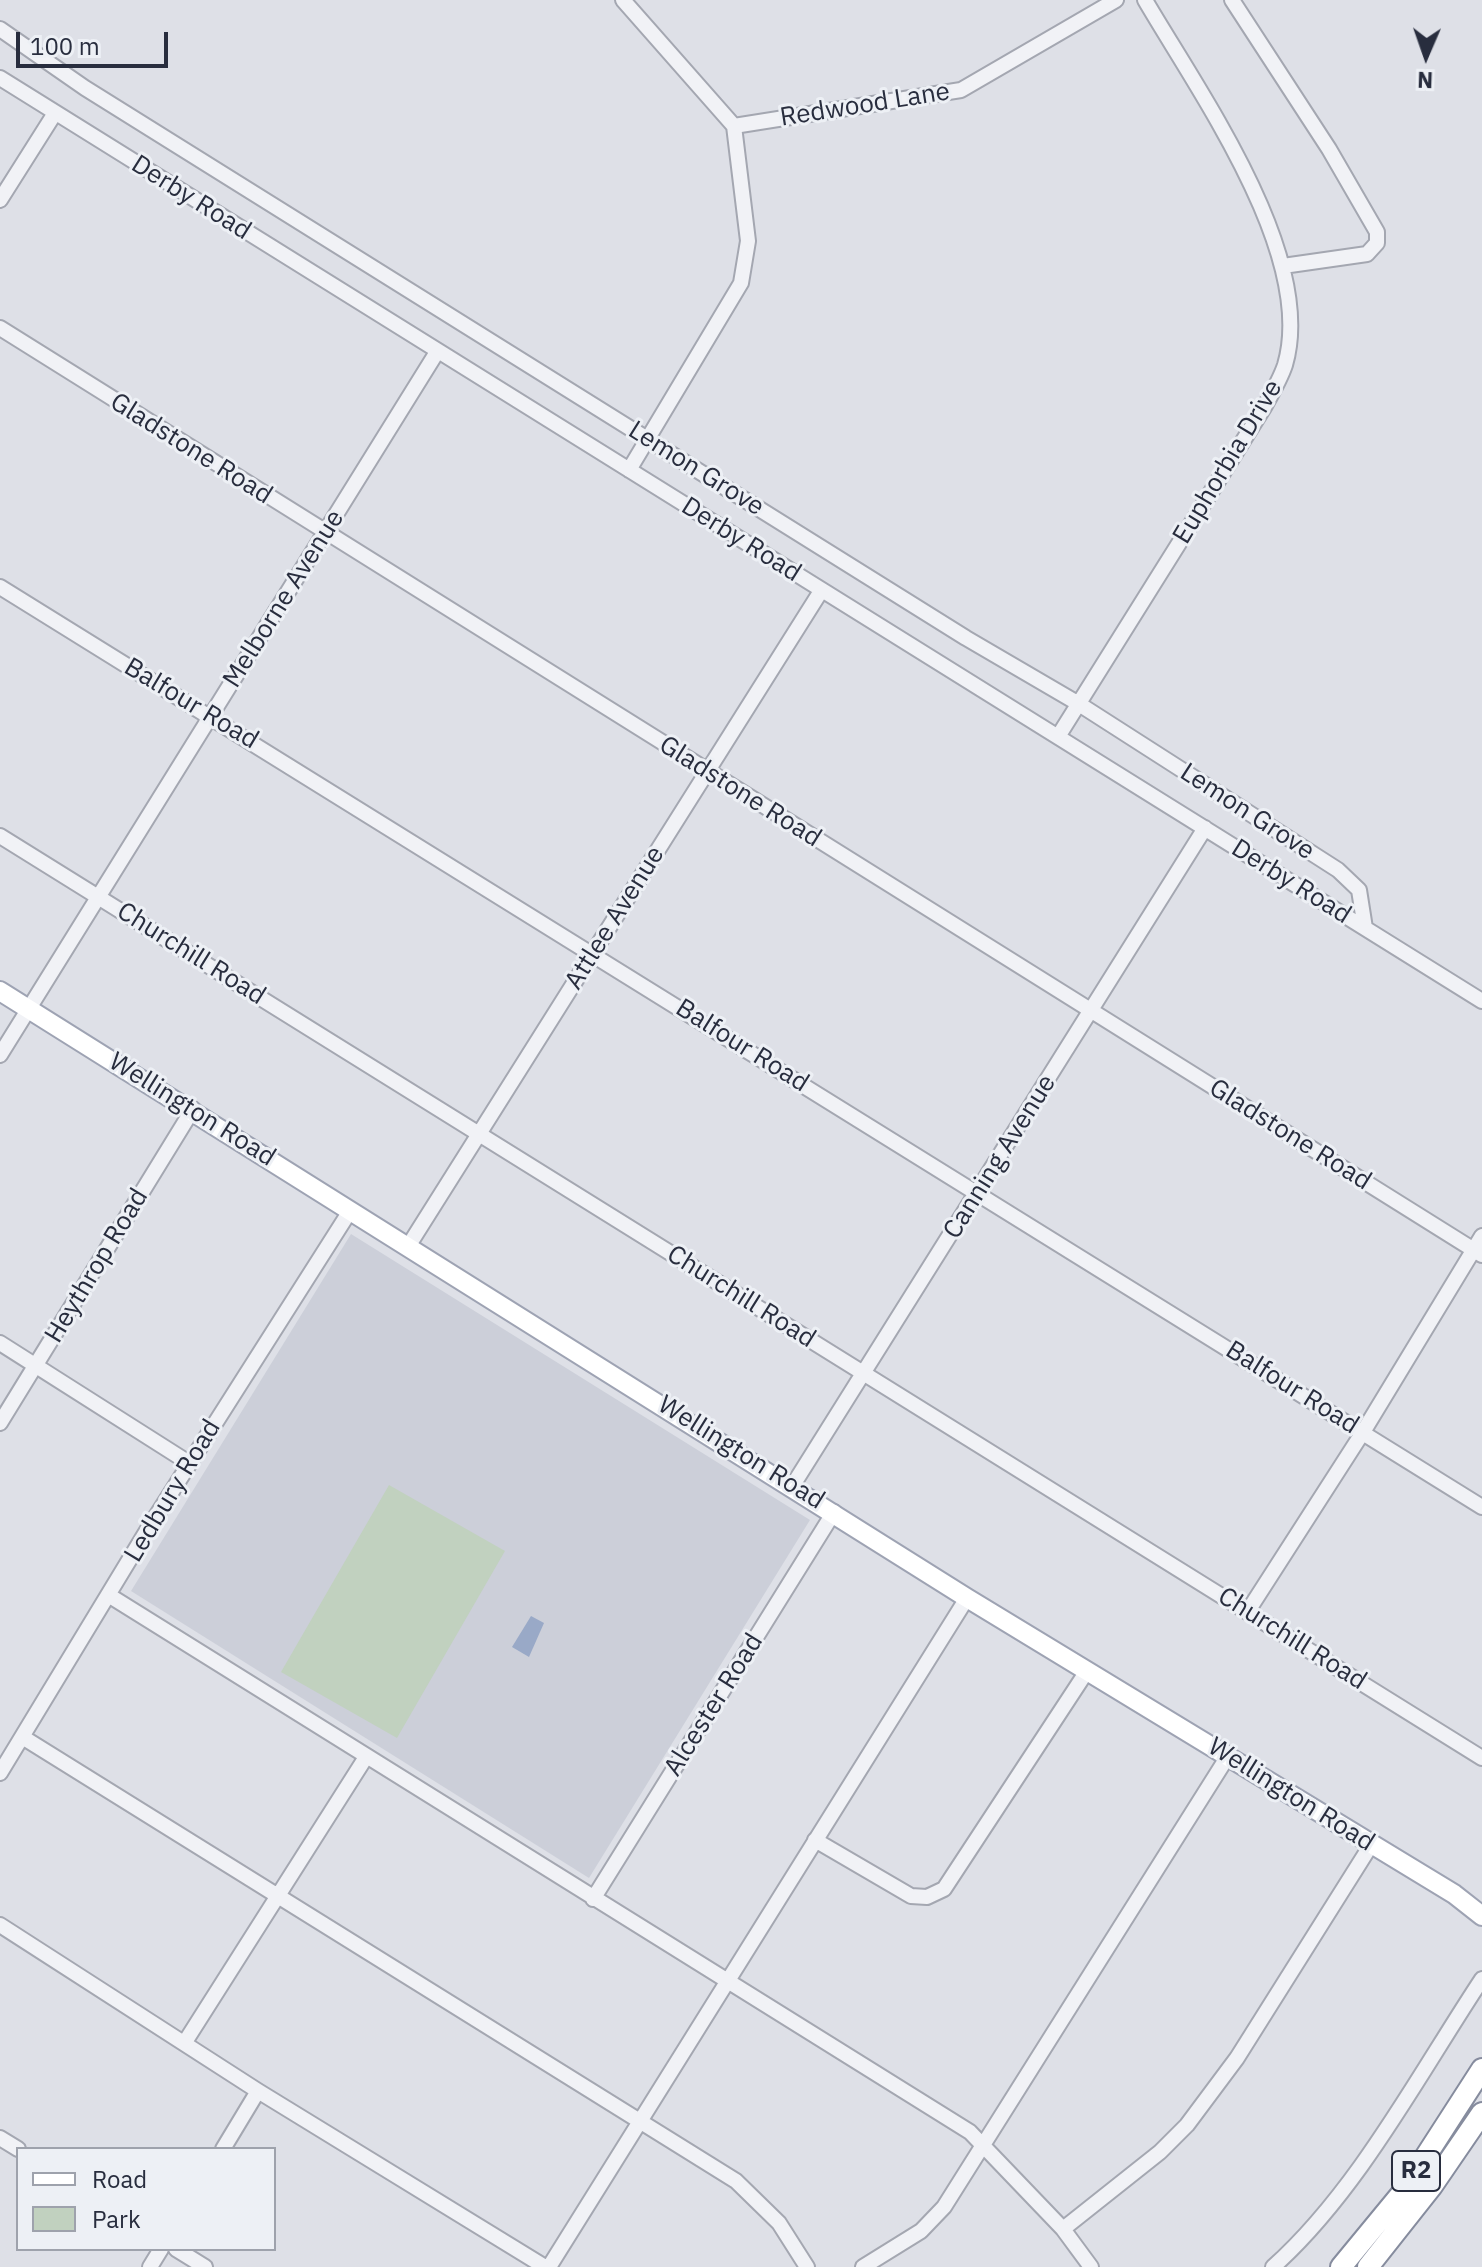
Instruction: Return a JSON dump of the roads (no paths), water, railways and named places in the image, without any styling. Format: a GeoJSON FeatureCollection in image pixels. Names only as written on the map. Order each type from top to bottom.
{"type":"FeatureCollection","features":[{"type":"Feature","properties":{"kind":"highway","name":"R2"},"geometry":{"type":"LineString","coordinates":[[1341,2267],[1402,2193],[1482,2069]]}},
{"type":"Feature","properties":{"kind":"highway","name":"R2"},"geometry":{"type":"LineString","coordinates":[[1368,2267],[1432,2186],[1482,2113]]}},
{"type":"Feature","properties":{"kind":"main road","name":"Wellington Road"},"geometry":{"type":"LineString","coordinates":[[0,991],[793,1485],[967,1598],[1454,1894],[1482,1916]]}},
{"type":"Feature","properties":{"kind":"street"},"geometry":{"type":"LineString","coordinates":[[623,0],[734,126],[748,241],[744,274],[629,470]]}},
{"type":"Feature","properties":{"kind":"street","name":"Redwood Lane"},"geometry":{"type":"LineString","coordinates":[[734,126],[961,90],[1116,0]]}},
{"type":"Feature","properties":{"kind":"street","name":"Euphorbia Drive"},"geometry":{"type":"LineString","coordinates":[[1059,735],[1277,385],[1286,363],[1288,338],[1283,266],[1258,196],[1145,0]]}},
{"type":"Feature","properties":{"kind":"street"},"geometry":{"type":"LineString","coordinates":[[1232,0],[1329,149],[1377,232],[1377,243],[1367,254],[1283,266]]}},
{"type":"Feature","properties":{"kind":"street","name":"Lemon Grove"},"geometry":{"type":"LineString","coordinates":[[0,29],[85,88],[1079,704],[1344,875],[1359,890],[1365,928]]}},
{"type":"Feature","properties":{"kind":"street","name":"Derby Road"},"geometry":{"type":"LineString","coordinates":[[0,78],[1482,1001]]}},
{"type":"Feature","properties":{"kind":"street"},"geometry":{"type":"LineString","coordinates":[[0,200],[55,113]]}},
{"type":"Feature","properties":{"kind":"street","name":"Gladstone Road"},"geometry":{"type":"LineString","coordinates":[[0,328],[1478,1252]]}},
{"type":"Feature","properties":{"kind":"street","name":"Melborne Avenue"},"geometry":{"type":"LineString","coordinates":[[0,1055],[437,352]]}},
{"type":"Feature","properties":{"kind":"street","name":"Balfour Road"},"geometry":{"type":"LineString","coordinates":[[0,587],[213,716],[1482,1507]]}},
{"type":"Feature","properties":{"kind":"street","name":"Attlee Avenue"},"geometry":{"type":"LineString","coordinates":[[409,1245],[821,591]]}},
{"type":"Feature","properties":{"kind":"street","name":"Canning Avenue"},"geometry":{"type":"LineString","coordinates":[[793,1485],[1205,828]]}},
{"type":"Feature","properties":{"kind":"street","name":"Churchill Road"},"geometry":{"type":"LineString","coordinates":[[0,836],[1482,1758]]}},
{"type":"Feature","properties":{"kind":"street","name":"Heythrop Road"},"geometry":{"type":"LineString","coordinates":[[0,1423],[193,1109]]}},
{"type":"Feature","properties":{"kind":"street","name":"Ledbury Road"},"geometry":{"type":"LineString","coordinates":[[0,1773],[189,1463],[350,1211]]}},
{"type":"Feature","properties":{"kind":"street"},"geometry":{"type":"LineString","coordinates":[[1248,1611],[1478,1252],[1482,1236]]}},
{"type":"Feature","properties":{"kind":"street"},"geometry":{"type":"LineString","coordinates":[[0,1343],[189,1463]]}},
{"type":"Feature","properties":{"kind":"street","name":"Alcester Road"},"geometry":{"type":"LineString","coordinates":[[593,1899],[834,1512]]}},
{"type":"Feature","properties":{"kind":"street"},"geometry":{"type":"LineString","coordinates":[[110,1596],[983,2143],[1063,2229],[1091,2267]]}},
{"type":"Feature","properties":{"kind":"street"},"geometry":{"type":"LineString","coordinates":[[0,1925],[258,2091],[547,2267],[967,1598]]}},
{"type":"Feature","properties":{"kind":"street"},"geometry":{"type":"LineString","coordinates":[[815,1840],[911,1896],[927,1897],[944,1889],[1087,1671]]}},
{"type":"Feature","properties":{"kind":"street"},"geometry":{"type":"LineString","coordinates":[[24,1738],[736,2181],[762,2203],[807,2267]]}},
{"type":"Feature","properties":{"kind":"street"},"geometry":{"type":"LineString","coordinates":[[863,2267],[921,2231],[944,2207],[1228,1756]]}},
{"type":"Feature","properties":{"kind":"street"},"geometry":{"type":"LineString","coordinates":[[185,2042],[366,1757]]}},
{"type":"Feature","properties":{"kind":"street"},"geometry":{"type":"LineString","coordinates":[[1063,2229],[1160,2152],[1187,2125],[1237,2058],[1371,1845]]}},
{"type":"Feature","properties":{"kind":"street"},"geometry":{"type":"LineString","coordinates":[[1273,2267],[1318,2219],[1369,2151],[1482,1979]]}},
{"type":"Feature","properties":{"kind":"street"},"geometry":{"type":"LineString","coordinates":[[224,2147],[258,2091]]}},
{"type":"Feature","properties":{"kind":"street"},"geometry":{"type":"LineString","coordinates":[[179,2251],[205,2267]]}},
{"type":"Feature","properties":{"kind":"water"},"geometry":{"type":"Polygon","coordinates":[[[531,1616],[544,1623],[529,1657],[512,1647],[531,1616]]]}}]}
